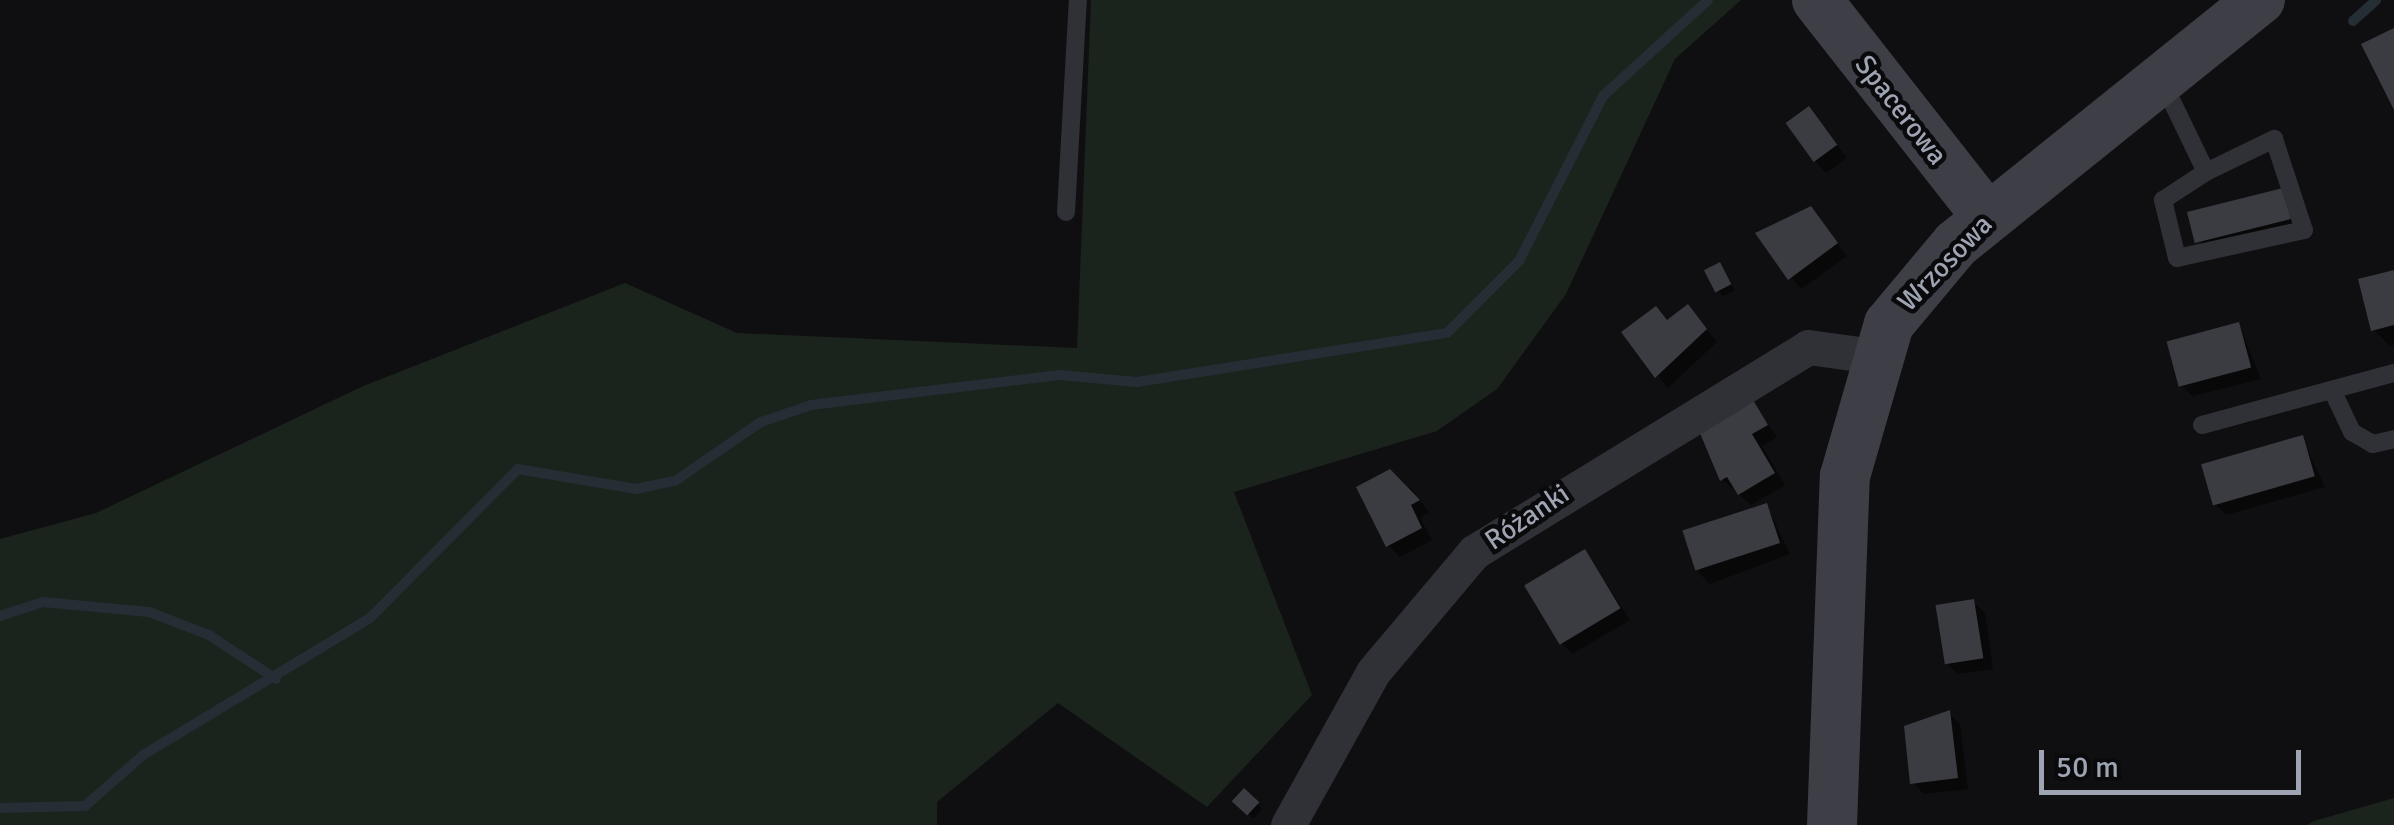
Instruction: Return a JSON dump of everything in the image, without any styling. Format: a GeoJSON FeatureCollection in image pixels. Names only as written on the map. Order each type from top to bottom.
{"type":"FeatureCollection","features":[{"type":"Feature","properties":{"kind":"street","name":"Spacerowa"},"geometry":{"type":"LineString","coordinates":[[1817,0],[1987,217]]}},
{"type":"Feature","properties":{"kind":"street","name":"Wrzosowa"},"geometry":{"type":"LineString","coordinates":[[1832,825],[1845,476],[1874,356],[1909,295],[1987,217],[2260,0]]}},
{"type":"Feature","properties":{"kind":"street","name":"Różanki"},"geometry":{"type":"LineString","coordinates":[[1288,825],[1373,672],[1474,552],[1808,347],[1874,356]]}},
{"type":"Feature","properties":{"kind":"lane"},"geometry":{"type":"LineString","coordinates":[[1066,212],[1078,0]]}},
{"type":"Feature","properties":{"kind":"lane"},"geometry":{"type":"LineString","coordinates":[[2160,79],[2206,172]]}},
{"type":"Feature","properties":{"kind":"lane"},"geometry":{"type":"LineString","coordinates":[[2274,139],[2304,230],[2176,258],[2164,200],[2206,172],[2274,139]]}},
{"type":"Feature","properties":{"kind":"lane"},"geometry":{"type":"LineString","coordinates":[[2202,425],[2394,374]]}},
{"type":"Feature","properties":{"kind":"lane"},"geometry":{"type":"LineString","coordinates":[[2332,390],[2352,432],[2373,444],[2394,439]]}},
{"type":"Feature","properties":{"kind":"shaded area"},"geometry":{"type":"Polygon","coordinates":[[[1091,0],[1741,0],[1675,59],[1566,294],[1497,389],[1437,431],[1234,492],[1312,695],[1207,807],[1058,703],[937,802],[937,825],[0,825],[0,539],[96,513],[361,387],[625,283],[737,333],[1077,348],[1091,0]]]}},
{"type":"Feature","properties":{"kind":"shaded area"},"geometry":{"type":"Polygon","coordinates":[[[2394,798],[2394,825],[2307,825],[2314,821],[2394,798]]]}},
{"type":"Feature","properties":{"kind":"building"},"geometry":{"type":"Polygon","coordinates":[[[2394,28],[2394,110],[2361,44],[2394,28]]]}},
{"type":"Feature","properties":{"kind":"building"},"geometry":{"type":"Polygon","coordinates":[[[1809,106],[1837,145],[1814,162],[1786,123],[1809,106]]]}},
{"type":"Feature","properties":{"kind":"building"},"geometry":{"type":"Polygon","coordinates":[[[2283,188],[2291,219],[2195,243],[2187,212],[2283,188]]]}},
{"type":"Feature","properties":{"kind":"building"},"geometry":{"type":"Polygon","coordinates":[[[1811,206],[1838,243],[1788,280],[1755,233],[1811,206]]]}},
{"type":"Feature","properties":{"kind":"building"},"geometry":{"type":"Polygon","coordinates":[[[1720,262],[1731,284],[1715,292],[1704,270],[1720,262]]]}},
{"type":"Feature","properties":{"kind":"building"},"geometry":{"type":"Polygon","coordinates":[[[2394,270],[2394,325],[2371,331],[2358,279],[2394,270]]]}},
{"type":"Feature","properties":{"kind":"building"},"geometry":{"type":"Polygon","coordinates":[[[1688,304],[1707,329],[1655,378],[1621,332],[1656,306],[1667,320],[1688,304]]]}},
{"type":"Feature","properties":{"kind":"building"},"geometry":{"type":"Polygon","coordinates":[[[2239,322],[2251,367],[2179,387],[2167,341],[2239,322]]]}},
{"type":"Feature","properties":{"kind":"building"},"geometry":{"type":"Polygon","coordinates":[[[1750,395],[1768,425],[1752,434],[1775,473],[1738,495],[1727,477],[1720,481],[1697,426],[1750,395]]]}},
{"type":"Feature","properties":{"kind":"building"},"geometry":{"type":"Polygon","coordinates":[[[2303,435],[2315,476],[2213,506],[2201,464],[2303,435]]]}},
{"type":"Feature","properties":{"kind":"building"},"geometry":{"type":"Polygon","coordinates":[[[1390,469],[1420,500],[1411,505],[1422,528],[1386,547],[1356,487],[1390,469]]]}},
{"type":"Feature","properties":{"kind":"building"},"geometry":{"type":"Polygon","coordinates":[[[1767,503],[1780,543],[1695,570],[1682,531],[1767,503]]]}},
{"type":"Feature","properties":{"kind":"building"},"geometry":{"type":"Polygon","coordinates":[[[1585,549],[1621,608],[1560,645],[1524,586],[1585,549]]]}},
{"type":"Feature","properties":{"kind":"building"},"geometry":{"type":"Polygon","coordinates":[[[1974,599],[1983,658],[1945,664],[1935,605],[1974,599]]]}},
{"type":"Feature","properties":{"kind":"building"},"geometry":{"type":"Polygon","coordinates":[[[1950,710],[1958,778],[1910,784],[1904,726],[1950,710]]]}},
{"type":"Feature","properties":{"kind":"building"},"geometry":{"type":"Polygon","coordinates":[[[1244,788],[1259,802],[1247,815],[1232,801],[1244,788]]]}},
{"type":"Feature","properties":{"kind":"waterway"},"geometry":{"type":"LineString","coordinates":[[0,808],[85,806],[143,755],[370,618],[518,469],[636,489],[675,481],[761,422],[811,405],[1059,375],[1137,382],[1447,333],[1519,261],[1603,96],[1708,0]]}},
{"type":"Feature","properties":{"kind":"waterway"},"geometry":{"type":"LineString","coordinates":[[2353,21],[2376,0]]}},
{"type":"Feature","properties":{"kind":"waterway"},"geometry":{"type":"LineString","coordinates":[[0,616],[43,602],[149,612],[209,635],[276,679]]}}]}
